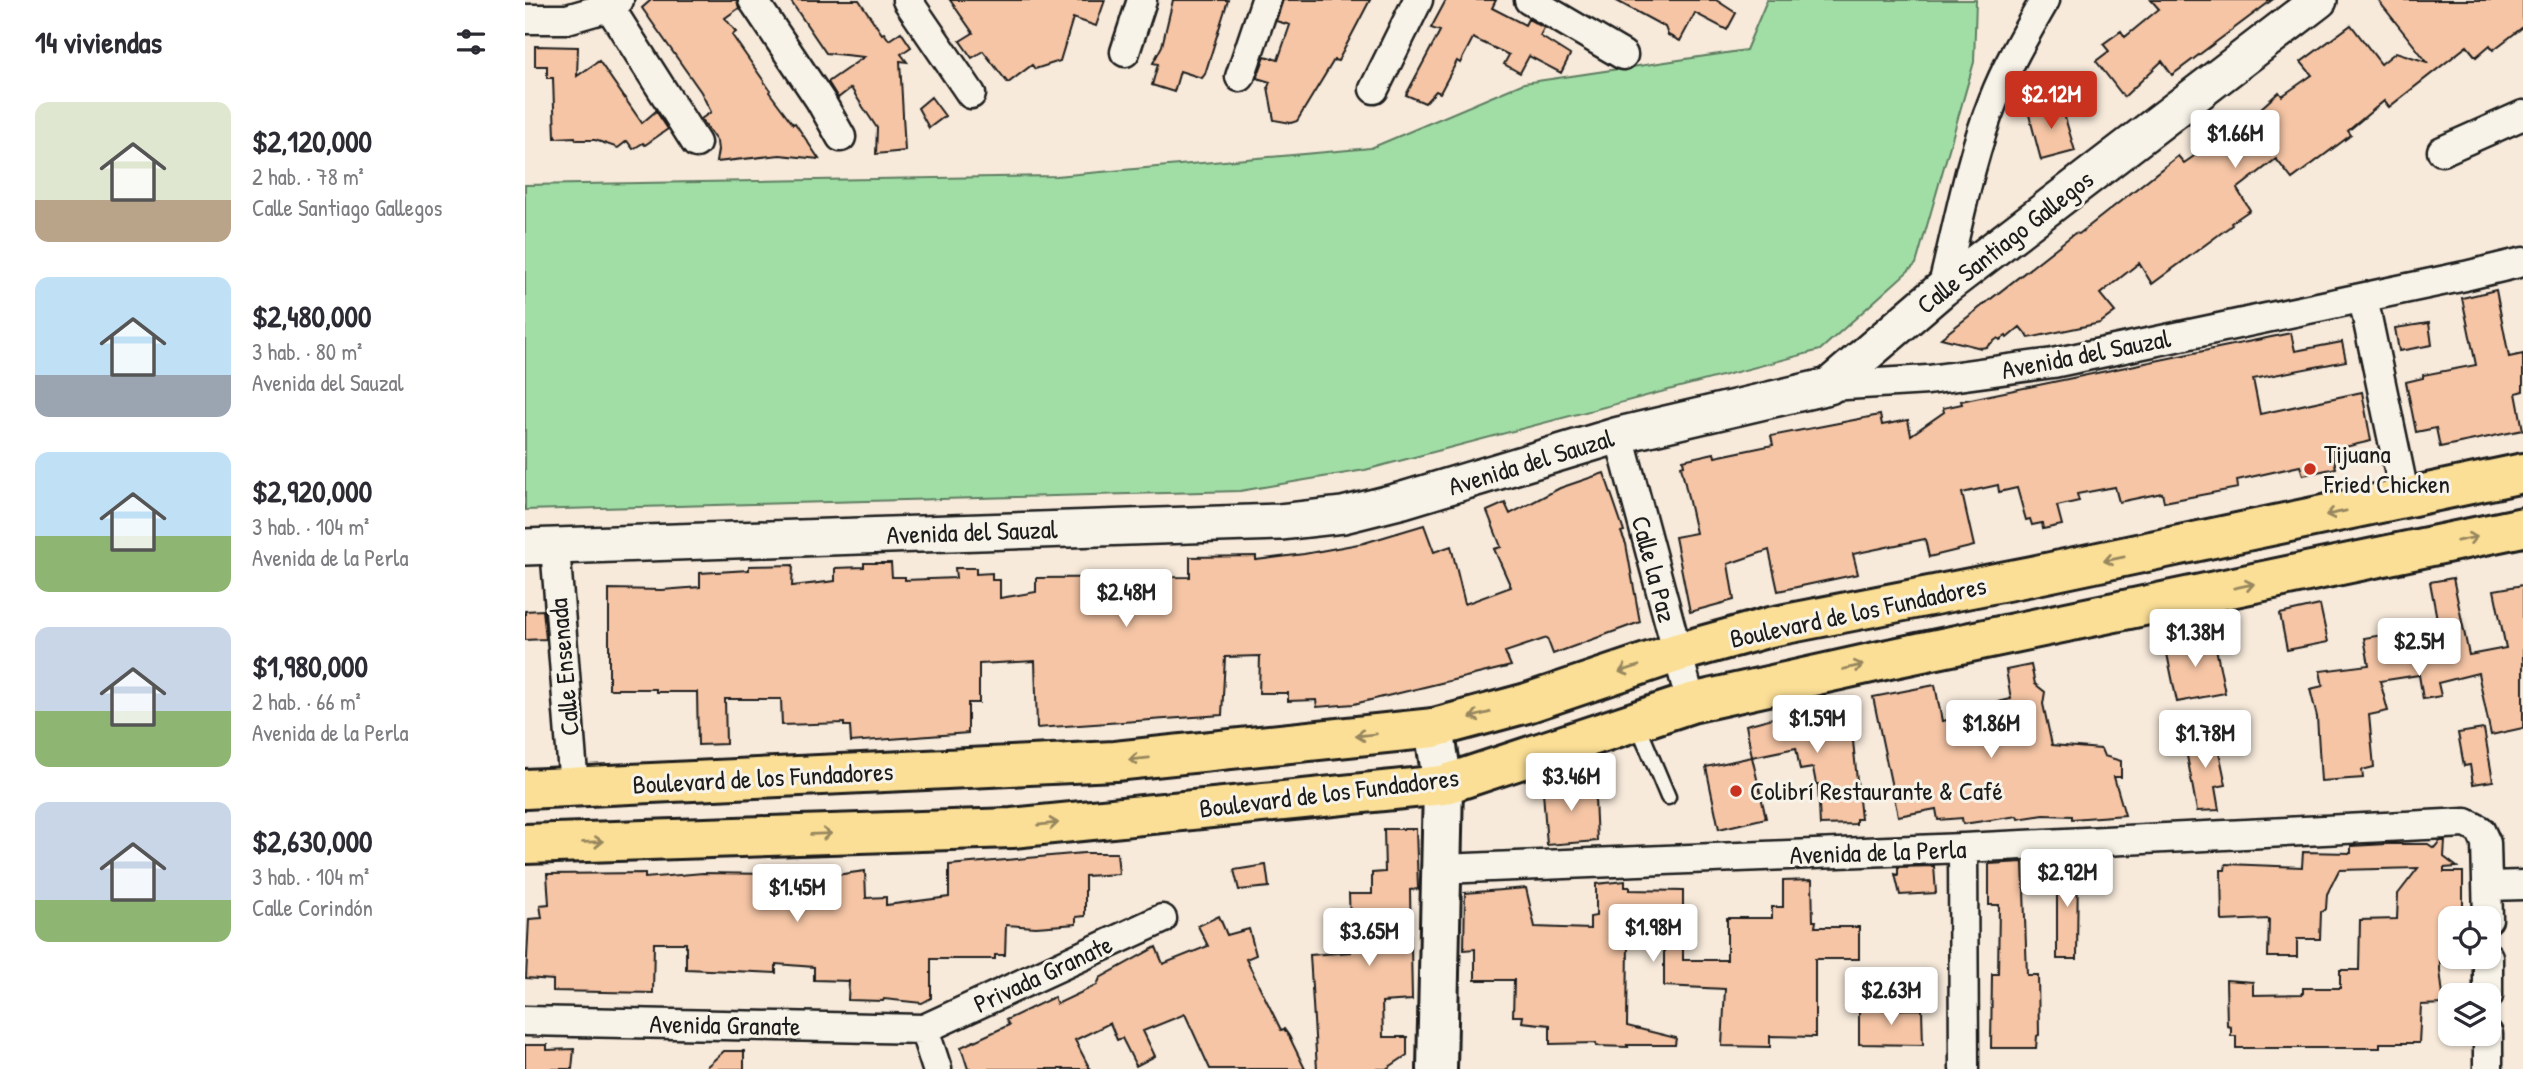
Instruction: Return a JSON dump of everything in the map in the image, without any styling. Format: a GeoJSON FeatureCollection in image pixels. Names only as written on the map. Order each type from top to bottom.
{"type":"FeatureCollection","features":[{"type":"Feature","properties":{"kind":"main road","name":"Boulevard de los Fundadores"},"geometry":{"type":"LineString","coordinates":[[525,789],[1115,761],[1434,728],[1527,703],[1676,653],[1770,627],[2032,576],[2523,473]]}},
{"type":"Feature","properties":{"kind":"main road","name":"Boulevard de los Fundadores"},"geometry":{"type":"LineString","coordinates":[[525,844],[1011,828],[1443,785],[1691,703],[2523,527]]}},
{"type":"Feature","properties":{"kind":"main road"},"geometry":{"type":"LineString","coordinates":[[1434,728],[1443,785],[1437,1069]]}},
{"type":"Feature","properties":{"kind":"street"},"geometry":{"type":"LineString","coordinates":[[529,18],[543,9],[567,0]]}},
{"type":"Feature","properties":{"kind":"street"},"geometry":{"type":"LineString","coordinates":[[753,0],[820,100],[841,137]]}},
{"type":"Feature","properties":{"kind":"street"},"geometry":{"type":"LineString","coordinates":[[907,0],[971,94]]}},
{"type":"Feature","properties":{"kind":"street"},"geometry":{"type":"LineString","coordinates":[[1125,52],[1142,0]]}},
{"type":"Feature","properties":{"kind":"street"},"geometry":{"type":"LineString","coordinates":[[1240,77],[1266,0]]}},
{"type":"Feature","properties":{"kind":"street"},"geometry":{"type":"LineString","coordinates":[[1374,89],[1418,0]]}},
{"type":"Feature","properties":{"kind":"street"},"geometry":{"type":"LineString","coordinates":[[1529,0],[1623,55]]}},
{"type":"Feature","properties":{"kind":"street"},"geometry":{"type":"LineString","coordinates":[[1942,289],[1975,159],[1993,101],[2045,0]]}},
{"type":"Feature","properties":{"kind":"street","name":"Calle Santiago Gallegos"},"geometry":{"type":"LineString","coordinates":[[1829,386],[1942,289],[2319,0]]}},
{"type":"Feature","properties":{"kind":"street"},"geometry":{"type":"LineString","coordinates":[[529,18],[567,19],[611,2],[696,144]]}},
{"type":"Feature","properties":{"kind":"street"},"geometry":{"type":"LineString","coordinates":[[2442,151],[2523,115]]}},
{"type":"Feature","properties":{"kind":"street","name":"Avenida del Sauzal"},"geometry":{"type":"LineString","coordinates":[[540,547],[1280,522],[1343,515],[1403,500],[1619,435],[1829,386],[1929,380],[2053,363],[2363,298],[2523,261]]}},
{"type":"Feature","properties":{"kind":"street"},"geometry":{"type":"LineString","coordinates":[[2363,298],[2405,498]]}},
{"type":"Feature","properties":{"kind":"street","name":"Calle la Paz"},"geometry":{"type":"LineString","coordinates":[[1619,435],[1691,703]]}},
{"type":"Feature","properties":{"kind":"street","name":"Calle Ensenada"},"geometry":{"type":"LineString","coordinates":[[540,547],[574,787]]}},
{"type":"Feature","properties":{"kind":"street","name":"Avenida de la Perla"},"geometry":{"type":"LineString","coordinates":[[1442,869],[1963,848],[2466,823],[2480,830],[2486,843],[2488,886]]}},
{"type":"Feature","properties":{"kind":"street"},"geometry":{"type":"LineString","coordinates":[[1963,848],[1964,1069]]}},
{"type":"Feature","properties":{"kind":"street"},"geometry":{"type":"LineString","coordinates":[[2488,906],[2488,886],[2523,885]]}},
{"type":"Feature","properties":{"kind":"street","name":"Privada Granate"},"geometry":{"type":"LineString","coordinates":[[925,1029],[1162,919]]}},
{"type":"Feature","properties":{"kind":"street","name":"Avenida Granate"},"geometry":{"type":"LineString","coordinates":[[525,1021],[925,1029]]}},
{"type":"Feature","properties":{"kind":"street"},"geometry":{"type":"LineString","coordinates":[[925,1029],[937,1069]]}},
{"type":"Feature","properties":{"kind":"street"},"geometry":{"type":"LineString","coordinates":[[2488,1046],[2488,1069]]}},
{"type":"Feature","properties":{"kind":"lane"},"geometry":{"type":"LineString","coordinates":[[1637,722],[1668,797]]}},
{"type":"Feature","properties":{"kind":"green space"},"geometry":{"type":"Polygon","coordinates":[[[1767,0],[1976,0],[1974,62],[1916,264],[1820,350],[1365,470],[1240,491],[525,510],[525,185],[1056,176],[1371,148],[1524,83],[1746,50],[1767,0]]]}},
{"type":"Feature","properties":{"kind":"building"},"geometry":{"type":"Polygon","coordinates":[[[651,0],[737,0],[739,8],[725,18],[736,32],[732,35],[769,92],[793,124],[795,123],[819,159],[780,155],[716,162],[717,142],[701,119],[711,112],[701,92],[642,8],[651,0]]]}},
{"type":"Feature","properties":{"kind":"building"},"geometry":{"type":"Polygon","coordinates":[[[790,0],[859,0],[889,40],[901,32],[911,47],[901,54],[907,62],[900,61],[905,151],[876,154],[877,128],[851,88],[838,98],[828,82],[864,57],[826,53],[790,0]]]}},
{"type":"Feature","properties":{"kind":"building"},"geometry":{"type":"Polygon","coordinates":[[[950,0],[1105,0],[1096,26],[1073,18],[1060,61],[1035,69],[1032,65],[1008,83],[983,51],[972,58],[960,41],[973,33],[950,0]]]}},
{"type":"Feature","properties":{"kind":"building"},"geometry":{"type":"Polygon","coordinates":[[[1173,0],[1228,0],[1205,74],[1202,78],[1180,71],[1174,92],[1152,85],[1158,64],[1153,63],[1162,46],[1173,0]]]}},
{"type":"Feature","properties":{"kind":"building"},"geometry":{"type":"Polygon","coordinates":[[[1283,0],[1370,0],[1338,61],[1334,60],[1297,121],[1291,123],[1274,120],[1268,87],[1270,82],[1257,78],[1265,56],[1278,60],[1290,25],[1276,21],[1283,0]]]}},
{"type":"Feature","properties":{"kind":"building"},"geometry":{"type":"Polygon","coordinates":[[[1446,0],[1496,0],[1492,8],[1525,25],[1528,19],[1544,28],[1540,36],[1570,55],[1561,73],[1529,56],[1520,73],[1504,64],[1509,55],[1473,38],[1440,93],[1436,91],[1425,103],[1406,95],[1440,31],[1431,28],[1446,0]]]}},
{"type":"Feature","properties":{"kind":"building"},"geometry":{"type":"Polygon","coordinates":[[[1615,0],[1716,0],[1736,13],[1727,30],[1695,13],[1680,41],[1668,35],[1665,27],[1615,0]]]}},
{"type":"Feature","properties":{"kind":"building"},"geometry":{"type":"Polygon","coordinates":[[[2151,0],[2272,0],[2172,75],[2162,61],[2124,97],[2096,61],[2109,51],[2103,44],[2121,31],[2125,37],[2159,9],[2151,0]]]}},
{"type":"Feature","properties":{"kind":"building"},"geometry":{"type":"Polygon","coordinates":[[[2378,0],[2523,0],[2523,27],[2493,50],[2490,45],[2476,57],[2467,46],[2389,107],[2384,101],[2348,131],[2351,135],[2292,179],[2276,159],[2237,189],[2250,210],[2231,223],[2232,225],[2152,284],[2139,263],[2100,294],[2115,312],[2100,323],[2029,338],[2020,327],[2007,338],[1998,338],[1981,348],[1941,338],[2178,156],[2184,163],[2206,148],[2210,154],[2279,92],[2282,96],[2312,75],[2301,62],[2351,25],[2381,64],[2396,52],[2427,62],[2378,0]]]}},
{"type":"Feature","properties":{"kind":"building"},"geometry":{"type":"Polygon","coordinates":[[[535,46],[578,47],[577,76],[599,61],[642,123],[656,111],[668,129],[645,145],[643,143],[633,149],[627,141],[618,148],[595,140],[555,138],[553,78],[547,78],[547,66],[535,66],[535,46]]]}},
{"type":"Feature","properties":{"kind":"building"},"geometry":{"type":"Polygon","coordinates":[[[931,97],[945,116],[929,128],[918,108],[931,97]]]}},
{"type":"Feature","properties":{"kind":"building"},"geometry":{"type":"Polygon","coordinates":[[[2060,101],[2075,151],[2041,160],[2028,111],[2060,101]]]}},
{"type":"Feature","properties":{"kind":"building"},"geometry":{"type":"Polygon","coordinates":[[[2496,290],[2509,357],[2523,354],[2523,391],[2516,393],[2523,430],[2440,447],[2436,428],[2416,432],[2406,382],[2423,378],[2423,375],[2476,365],[2462,298],[2496,290]]]}},
{"type":"Feature","properties":{"kind":"building"},"geometry":{"type":"Polygon","coordinates":[[[2429,323],[2432,345],[2399,351],[2395,328],[2429,323]]]}},
{"type":"Feature","properties":{"kind":"building"},"geometry":{"type":"Polygon","coordinates":[[[2291,333],[2295,351],[2342,342],[2346,361],[2253,379],[2260,414],[2362,392],[2371,441],[2332,450],[2336,468],[2303,475],[2300,466],[2237,480],[2238,488],[2164,502],[2162,493],[2119,502],[2115,487],[2077,494],[2079,501],[2057,506],[2062,525],[2043,529],[2042,523],[2032,525],[2030,519],[2026,520],[2017,488],[1999,492],[1998,485],[1962,493],[1974,546],[1929,557],[1925,539],[1853,554],[1858,574],[1778,591],[1769,550],[1728,564],[1734,600],[1690,612],[1675,537],[1696,533],[1681,466],[1684,465],[1683,460],[1714,453],[1715,457],[1773,445],[1771,436],[1880,415],[1882,425],[1908,420],[1911,435],[1944,412],[1943,408],[1962,404],[1961,401],[2291,333]]]}},
{"type":"Feature","properties":{"kind":"building"},"geometry":{"type":"Polygon","coordinates":[[[1604,473],[1624,531],[1621,532],[1626,544],[1640,622],[1553,654],[1547,638],[1505,652],[1511,666],[1354,704],[1317,707],[1316,700],[1288,701],[1288,693],[1259,693],[1260,656],[1225,657],[1222,715],[1037,728],[1035,661],[979,664],[979,703],[968,703],[968,733],[851,742],[850,726],[844,726],[844,723],[782,725],[781,699],[725,699],[726,744],[698,745],[697,692],[609,689],[609,589],[662,590],[700,587],[700,573],[749,570],[749,566],[793,565],[792,586],[835,581],[835,568],[864,567],[864,563],[891,563],[892,577],[905,577],[905,580],[956,578],[955,568],[976,568],[976,574],[992,573],[992,580],[1000,580],[1000,598],[1036,592],[1036,578],[1190,577],[1190,557],[1256,556],[1256,560],[1304,554],[1364,543],[1424,525],[1434,552],[1451,546],[1465,604],[1511,587],[1494,549],[1501,547],[1487,511],[1505,503],[1510,514],[1560,488],[1604,473]]]}},
{"type":"Feature","properties":{"kind":"building"},"geometry":{"type":"Polygon","coordinates":[[[2453,578],[2469,655],[2506,648],[2494,590],[2523,585],[2523,728],[2491,735],[2478,673],[2438,683],[2441,696],[2423,699],[2419,675],[2380,681],[2388,711],[2369,715],[2374,767],[2362,770],[2363,778],[2321,781],[2317,717],[2310,689],[2323,686],[2320,671],[2369,665],[2364,638],[2395,633],[2394,627],[2437,619],[2430,582],[2453,578]]]}},
{"type":"Feature","properties":{"kind":"building"},"geometry":{"type":"Polygon","coordinates":[[[2320,605],[2328,642],[2287,650],[2280,614],[2320,605]]]}},
{"type":"Feature","properties":{"kind":"building"},"geometry":{"type":"Polygon","coordinates":[[[543,610],[546,639],[525,640],[525,611],[543,610]]]}},
{"type":"Feature","properties":{"kind":"building"},"geometry":{"type":"Polygon","coordinates":[[[2214,638],[2225,693],[2177,702],[2165,644],[2214,638]]]}},
{"type":"Feature","properties":{"kind":"building"},"geometry":{"type":"Polygon","coordinates":[[[2031,665],[2035,684],[2045,692],[2043,704],[2052,745],[2101,749],[2104,756],[2121,761],[2121,777],[2114,777],[2125,815],[2072,819],[2072,816],[2044,815],[2018,819],[2017,816],[1963,824],[1962,818],[1938,820],[1936,809],[1898,816],[1873,697],[1935,685],[1942,721],[1978,714],[1977,707],[2011,699],[2006,670],[2031,665]]]}},
{"type":"Feature","properties":{"kind":"building"},"geometry":{"type":"Polygon","coordinates":[[[1849,702],[1861,819],[1856,819],[1856,824],[1820,825],[1818,784],[1813,768],[1800,770],[1796,748],[1752,757],[1746,725],[1803,710],[1849,702]]]}},
{"type":"Feature","properties":{"kind":"building"},"geometry":{"type":"Polygon","coordinates":[[[2484,729],[2493,781],[2473,784],[2470,765],[2464,766],[2458,733],[2484,729]]]}},
{"type":"Feature","properties":{"kind":"building"},"geometry":{"type":"Polygon","coordinates":[[[2215,733],[2226,785],[2215,787],[2219,810],[2197,811],[2184,739],[2215,733]]]}},
{"type":"Feature","properties":{"kind":"building","name":"Colibrí Restaurante & Café"},"geometry":{"type":"Polygon","coordinates":[[[1752,757],[1766,818],[1719,829],[1706,767],[1752,757]]]}},
{"type":"Feature","properties":{"kind":"building"},"geometry":{"type":"Polygon","coordinates":[[[1594,777],[1597,841],[1547,845],[1543,792],[1594,777]]]}},
{"type":"Feature","properties":{"kind":"building"},"geometry":{"type":"Polygon","coordinates":[[[1384,829],[1416,829],[1418,889],[1410,890],[1412,1000],[1382,1002],[1383,1037],[1407,1037],[1407,1055],[1386,1069],[1317,1069],[1310,955],[1351,952],[1349,894],[1372,894],[1372,873],[1385,872],[1384,829]]]}},
{"type":"Feature","properties":{"kind":"building"},"geometry":{"type":"Polygon","coordinates":[[[2440,841],[2445,841],[2444,857],[2457,867],[2444,868],[2444,872],[2463,872],[2463,906],[2438,906],[2438,969],[2442,983],[2438,983],[2438,1004],[2421,1005],[2419,1043],[2380,1043],[2380,1048],[2236,1048],[2236,1036],[2231,1036],[2231,1027],[2227,1026],[2226,980],[2253,982],[2253,995],[2303,994],[2303,988],[2340,988],[2340,970],[2359,970],[2360,920],[2397,919],[2398,894],[2418,868],[2339,870],[2327,894],[2326,909],[2321,912],[2320,939],[2297,939],[2297,957],[2268,957],[2269,919],[2222,921],[2221,870],[2225,870],[2226,864],[2302,867],[2303,852],[2351,853],[2351,846],[2387,844],[2428,844],[2434,848],[2440,841]]]}},
{"type":"Feature","properties":{"kind":"building"},"geometry":{"type":"Polygon","coordinates":[[[1084,853],[1117,853],[1119,874],[1085,876],[1085,916],[1076,917],[1076,924],[1036,927],[1006,925],[1005,955],[995,955],[995,959],[931,959],[931,998],[922,1003],[884,999],[848,1000],[849,981],[814,980],[814,967],[776,964],[776,973],[686,969],[686,943],[654,943],[653,993],[553,991],[553,980],[526,978],[529,919],[542,918],[540,905],[549,904],[547,874],[645,873],[645,878],[703,873],[836,875],[865,871],[866,898],[886,897],[886,905],[949,897],[949,865],[1084,853]]]}},
{"type":"Feature","properties":{"kind":"building"},"geometry":{"type":"Polygon","coordinates":[[[2078,859],[2077,959],[2057,959],[2057,860],[2078,859]]]}},
{"type":"Feature","properties":{"kind":"building"},"geometry":{"type":"Polygon","coordinates":[[[2023,862],[2027,975],[2038,975],[2039,1035],[2036,1048],[1991,1048],[1992,974],[1998,974],[1999,905],[1989,905],[1989,864],[2023,862]]]}},
{"type":"Feature","properties":{"kind":"building"},"geometry":{"type":"Polygon","coordinates":[[[1266,865],[1269,887],[1239,890],[1234,870],[1266,865]]]}},
{"type":"Feature","properties":{"kind":"building"},"geometry":{"type":"Polygon","coordinates":[[[1934,866],[1936,893],[1900,895],[1895,874],[1898,875],[1898,867],[1934,866]]]}},
{"type":"Feature","properties":{"kind":"building"},"geometry":{"type":"Polygon","coordinates":[[[1812,880],[1815,927],[1859,927],[1859,959],[1815,959],[1815,1037],[1770,1036],[1770,1047],[1722,1046],[1725,989],[1664,986],[1664,942],[1628,942],[1627,1026],[1676,1038],[1675,1045],[1627,1045],[1628,1047],[1596,1046],[1596,1043],[1550,1044],[1550,1025],[1522,1022],[1523,1016],[1513,1016],[1514,980],[1475,980],[1475,949],[1464,950],[1465,893],[1526,888],[1535,927],[1590,929],[1590,917],[1596,916],[1596,884],[1625,881],[1625,887],[1630,887],[1630,890],[1683,891],[1683,960],[1727,960],[1727,918],[1772,918],[1772,907],[1783,907],[1783,881],[1812,880]]]}},
{"type":"Feature","properties":{"kind":"building"},"geometry":{"type":"Polygon","coordinates":[[[1219,916],[1227,935],[1249,929],[1256,955],[1246,959],[1281,1030],[1284,1029],[1289,1036],[1305,1069],[1210,1069],[1185,1014],[1143,1031],[1155,1056],[1136,1066],[1122,1038],[1117,1040],[1110,1023],[1075,1040],[1090,1069],[968,1069],[961,1047],[1009,1025],[1006,1020],[1054,997],[1057,1004],[1097,985],[1100,978],[1156,947],[1163,964],[1208,946],[1198,926],[1219,916]]]}},
{"type":"Feature","properties":{"kind":"building"},"geometry":{"type":"Polygon","coordinates":[[[1922,1009],[1923,1045],[1859,1044],[1859,1010],[1922,1009]]]}},
{"type":"Feature","properties":{"kind":"building"},"geometry":{"type":"Polygon","coordinates":[[[525,1045],[547,1045],[547,1050],[574,1049],[572,1069],[525,1069],[525,1045]]]}},
{"type":"Feature","properties":{"kind":"building"},"geometry":{"type":"Polygon","coordinates":[[[724,1051],[744,1051],[744,1069],[704,1069],[724,1051]]]}},
{"type":"Feature","properties":{"kind":"place","name":"Tijuana Fried Chicken"},"geometry":{"type":"Point","coordinates":[2310,469]}},
{"type":"Feature","properties":{"kind":"place","name":"Colibrí Restaurante & Café"},"geometry":{"type":"Point","coordinates":[1736,791]}}]}
